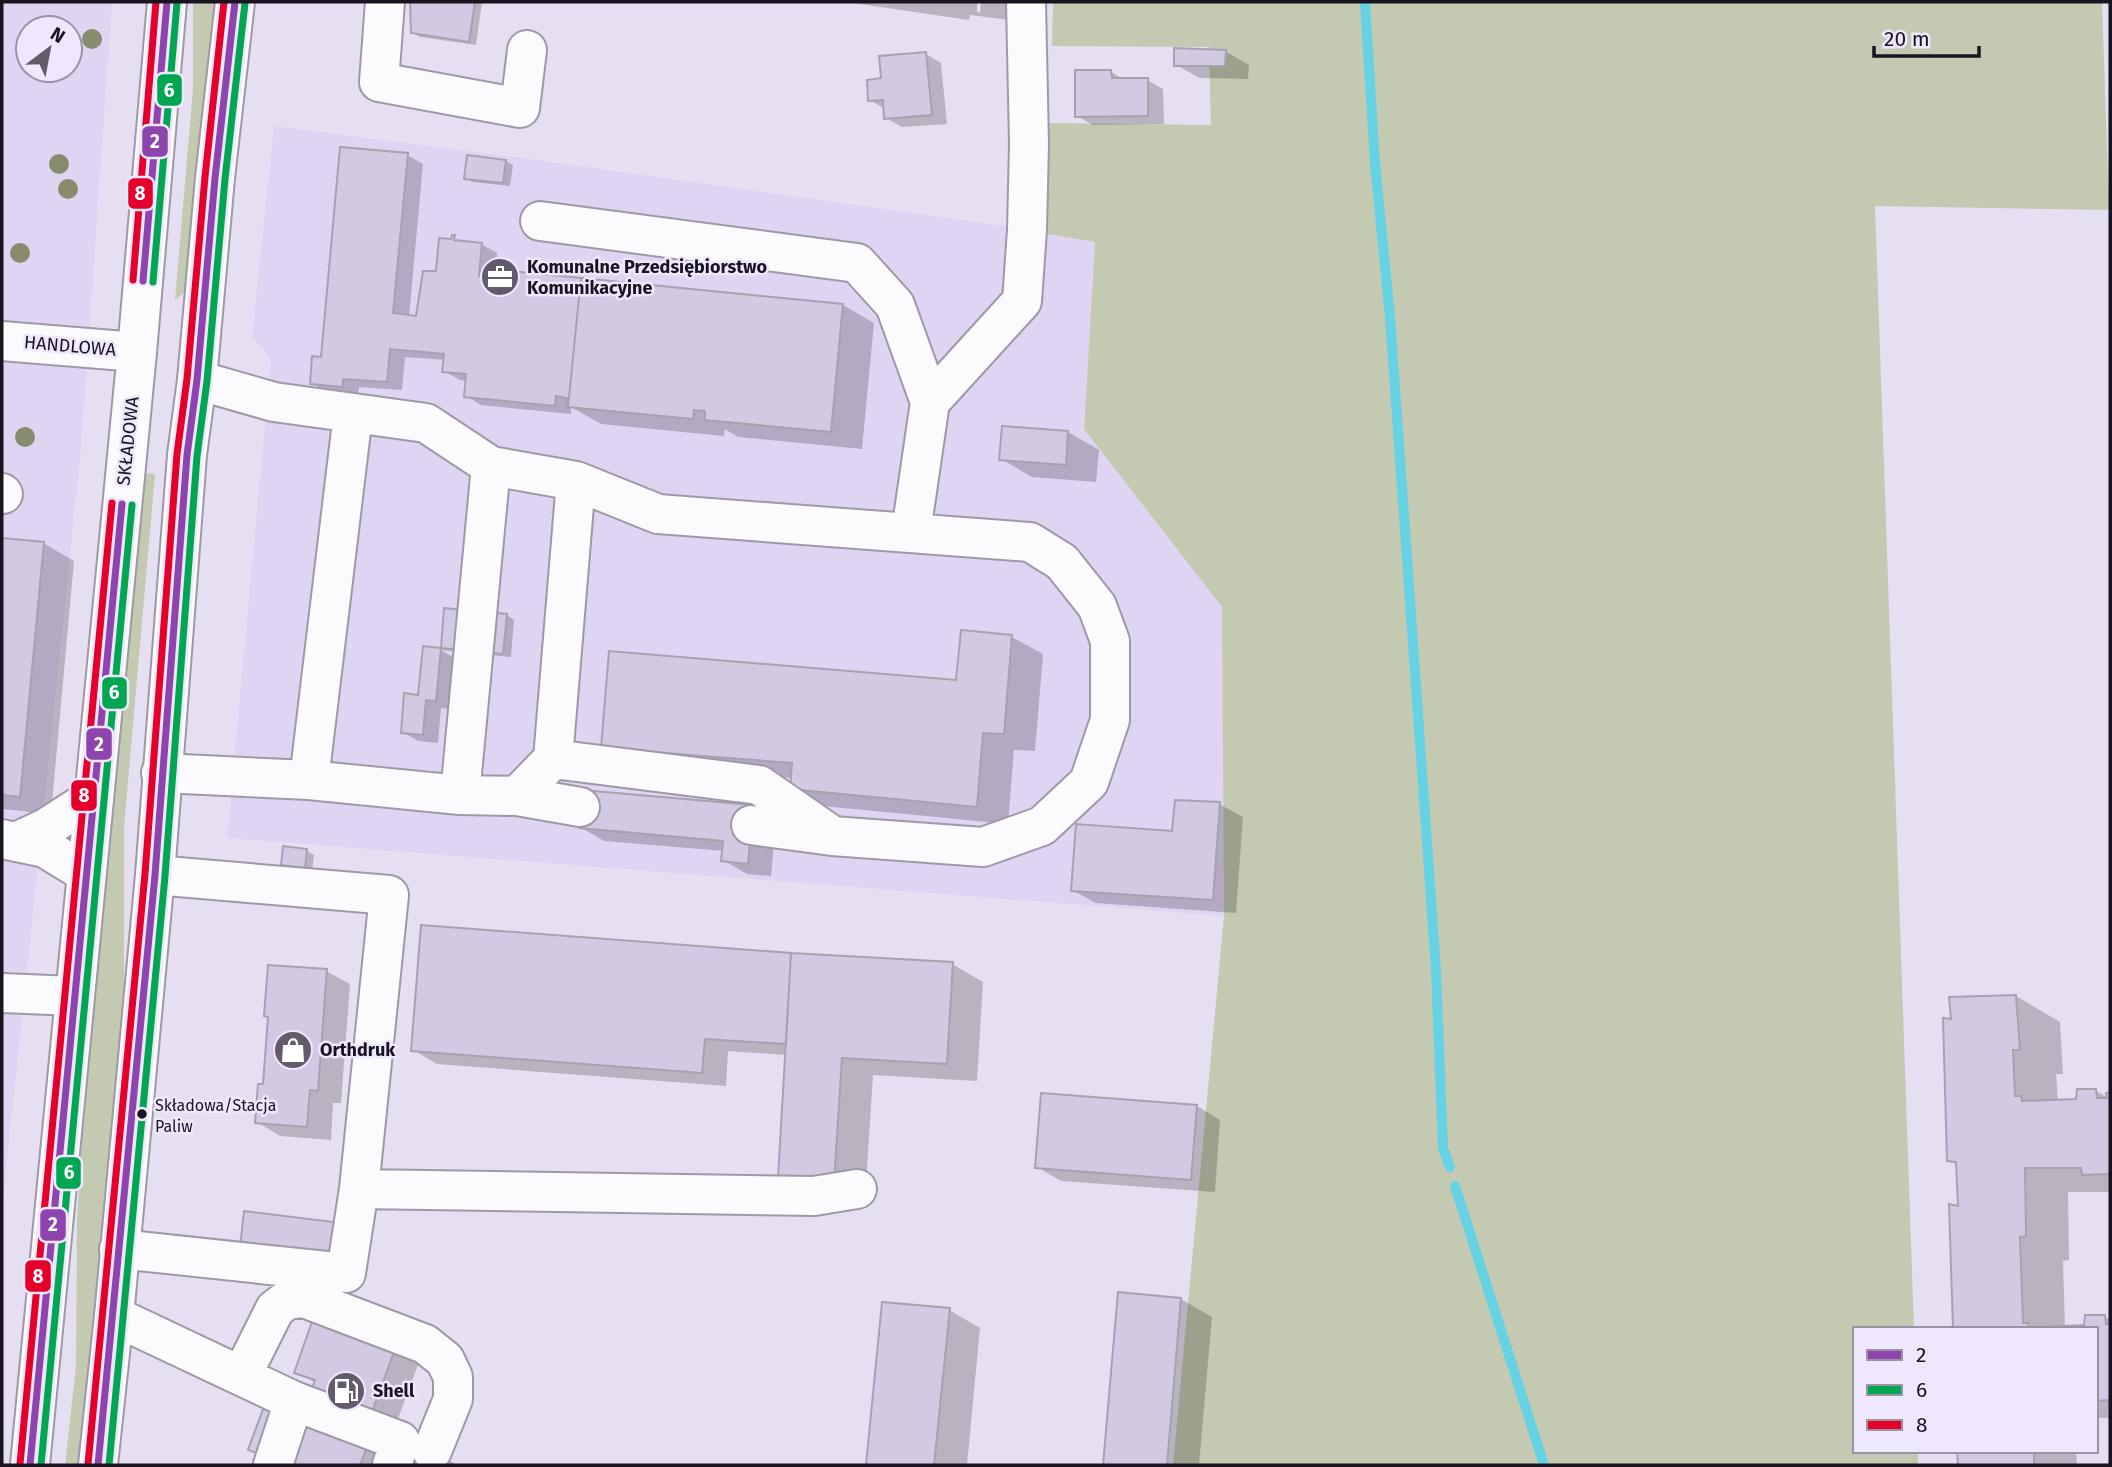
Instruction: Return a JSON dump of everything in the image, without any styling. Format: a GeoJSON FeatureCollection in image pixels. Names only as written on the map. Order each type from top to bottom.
{"type":"FeatureCollection","features":[{"type":"Feature","properties":{"kind":"main road","name":"SKŁADOWA"},"geometry":{"type":"LineString","coordinates":[[30,1465],[137,352],[167,2]]}},
{"type":"Feature","properties":{"kind":"main road"},"geometry":{"type":"LineString","coordinates":[[97,1465],[114,1316],[155,875],[187,455],[235,2]]}},
{"type":"Feature","properties":{"kind":"main road"},"geometry":{"type":"LineString","coordinates":[[385,2],[379,82],[520,108],[527,50]]}},
{"type":"Feature","properties":{"kind":"main road"},"geometry":{"type":"LineString","coordinates":[[930,402],[1022,300],[1027,230],[1026,2]]}},
{"type":"Feature","properties":{"kind":"main road"},"geometry":{"type":"LineString","coordinates":[[540,221],[857,263],[895,305],[930,402],[911,532]]}},
{"type":"Feature","properties":{"kind":"main road","name":"HANDLOWA"},"geometry":{"type":"LineString","coordinates":[[2,341],[137,352]]}},
{"type":"Feature","properties":{"kind":"main road"},"geometry":{"type":"LineString","coordinates":[[137,352],[197,380],[274,402],[426,423],[491,466],[576,481],[658,514],[1030,542],[1062,562],[1097,606],[1110,641],[1110,720],[1088,782],[1042,826],[983,847],[832,835],[751,825]]}},
{"type":"Feature","properties":{"kind":"main road"},"geometry":{"type":"LineString","coordinates":[[309,780],[353,414]]}},
{"type":"Feature","properties":{"kind":"main road"},"geometry":{"type":"LineString","coordinates":[[460,795],[491,466]]}},
{"type":"Feature","properties":{"kind":"main road"},"geometry":{"type":"LineString","coordinates":[[517,796],[554,759],[576,481]]}},
{"type":"Feature","properties":{"kind":"main road"},"geometry":{"type":"LineString","coordinates":[[554,759],[759,785],[832,835]]}},
{"type":"Feature","properties":{"kind":"main road"},"geometry":{"type":"LineString","coordinates":[[161,773],[309,780],[460,795],[517,796],[580,807]]}},
{"type":"Feature","properties":{"kind":"main road"},"geometry":{"type":"LineString","coordinates":[[10,840],[46,828],[94,797]]}},
{"type":"Feature","properties":{"kind":"main road"},"geometry":{"type":"LineString","coordinates":[[10,840],[45,848],[86,873]]}},
{"type":"Feature","properties":{"kind":"main road"},"geometry":{"type":"LineString","coordinates":[[120,1249],[346,1273],[359,1189],[389,895],[155,875]]}},
{"type":"Feature","properties":{"kind":"main road"},"geometry":{"type":"LineString","coordinates":[[2,993],[74,996]]}},
{"type":"Feature","properties":{"kind":"main road"},"geometry":{"type":"LineString","coordinates":[[359,1189],[814,1196],[857,1189]]}},
{"type":"Feature","properties":{"kind":"main road"},"geometry":{"type":"LineString","coordinates":[[242,1375],[275,1309],[287,1300],[304,1298],[425,1344],[445,1360],[453,1377],[453,1399],[432,1451]]}},
{"type":"Feature","properties":{"kind":"main road"},"geometry":{"type":"LineString","coordinates":[[114,1316],[294,1401],[400,1441],[392,1465]]}},
{"type":"Feature","properties":{"kind":"main road"},"geometry":{"type":"LineString","coordinates":[[273,1465],[294,1401]]}},
{"type":"Feature","properties":{"kind":"shaded area"},"geometry":{"type":"Polygon","coordinates":[[[2,2],[112,2],[81,449],[2,1210],[2,2]]]}},
{"type":"Feature","properties":{"kind":"shaded area"},"geometry":{"type":"Polygon","coordinates":[[[274,126],[552,162],[1011,227],[1095,242],[1084,429],[1222,606],[1224,916],[227,838],[271,360],[252,336],[274,126]]]}},
{"type":"Feature","properties":{"kind":"green space"},"geometry":{"type":"Polygon","coordinates":[[[193,2],[217,2],[187,290],[175,300],[193,89],[193,2]]]}},
{"type":"Feature","properties":{"kind":"green space"},"geometry":{"type":"Polygon","coordinates":[[[1053,2],[2102,2],[2109,210],[1875,206],[1914,1327],[1853,1327],[1853,1453],[1918,1453],[1918,1465],[1173,1465],[1224,916],[1222,607],[1084,429],[1095,242],[1047,234],[1048,123],[1211,125],[1209,47],[1052,46],[1053,2]]]}},
{"type":"Feature","properties":{"kind":"green space"},"geometry":{"type":"Polygon","coordinates":[[[142,473],[155,474],[124,827],[124,1010],[81,1465],[65,1465],[76,1366],[77,1221],[85,1083],[142,473]]]}},
{"type":"Feature","properties":{"kind":"building"},"geometry":{"type":"Polygon","coordinates":[[[410,2],[475,2],[469,42],[411,33],[410,2]]]}},
{"type":"Feature","properties":{"kind":"building"},"geometry":{"type":"Polygon","coordinates":[[[1174,48],[1226,50],[1225,66],[1174,66],[1174,48]]]}},
{"type":"Feature","properties":{"kind":"building"},"geometry":{"type":"Polygon","coordinates":[[[926,52],[932,115],[884,119],[883,100],[868,101],[867,80],[881,78],[879,56],[926,52]]]}},
{"type":"Feature","properties":{"kind":"building"},"geometry":{"type":"Polygon","coordinates":[[[1075,70],[1111,70],[1112,78],[1148,78],[1148,116],[1075,117],[1075,70]]]}},
{"type":"Feature","properties":{"kind":"building","name":"Komunalne Przedsiębiorstwo Komunikacyjne"},"geometry":{"type":"Polygon","coordinates":[[[340,147],[408,153],[393,313],[416,316],[423,271],[436,271],[439,238],[451,239],[452,235],[455,235],[454,240],[482,243],[479,276],[490,277],[490,269],[581,278],[568,407],[567,398],[556,396],[555,406],[464,397],[466,374],[442,372],[444,354],[390,349],[387,382],[343,379],[343,387],[310,384],[312,356],[321,357],[340,147]]]}},
{"type":"Feature","properties":{"kind":"building"},"geometry":{"type":"Polygon","coordinates":[[[467,155],[506,160],[503,183],[464,179],[467,155]]]}},
{"type":"Feature","properties":{"kind":"building"},"geometry":{"type":"Polygon","coordinates":[[[581,278],[843,304],[831,432],[705,420],[705,411],[694,410],[693,419],[568,407],[581,278]]]}},
{"type":"Feature","properties":{"kind":"building"},"geometry":{"type":"Polygon","coordinates":[[[1002,426],[1068,431],[1066,465],[999,460],[1002,426]]]}},
{"type":"Feature","properties":{"kind":"building"},"geometry":{"type":"Polygon","coordinates":[[[2,538],[44,542],[20,797],[2,795],[2,538]]]}},
{"type":"Feature","properties":{"kind":"building"},"geometry":{"type":"Polygon","coordinates":[[[444,608],[507,614],[503,654],[441,648],[444,608]]]}},
{"type":"Feature","properties":{"kind":"building"},"geometry":{"type":"Polygon","coordinates":[[[961,630],[1012,635],[1004,734],[983,733],[977,807],[790,789],[792,763],[601,748],[609,651],[956,680],[961,630]]]}},
{"type":"Feature","properties":{"kind":"building"},"geometry":{"type":"Polygon","coordinates":[[[423,646],[441,648],[436,701],[426,700],[423,735],[401,733],[404,693],[418,695],[423,646]]]}},
{"type":"Feature","properties":{"kind":"building"},"geometry":{"type":"Polygon","coordinates":[[[582,790],[753,805],[748,864],[721,861],[723,841],[579,828],[582,790]]]}},
{"type":"Feature","properties":{"kind":"building"},"geometry":{"type":"Polygon","coordinates":[[[1175,800],[1220,802],[1213,900],[1071,891],[1076,824],[1172,831],[1175,800]]]}},
{"type":"Feature","properties":{"kind":"building"},"geometry":{"type":"Polygon","coordinates":[[[283,846],[307,849],[305,868],[281,865],[283,846]]]}},
{"type":"Feature","properties":{"kind":"building"},"geometry":{"type":"Polygon","coordinates":[[[421,925],[791,953],[786,1044],[705,1039],[702,1073],[411,1051],[421,925]]]}},
{"type":"Feature","properties":{"kind":"building"},"geometry":{"type":"Polygon","coordinates":[[[791,953],[953,962],[947,1064],[842,1058],[834,1182],[778,1178],[791,953]]]}},
{"type":"Feature","properties":{"kind":"building","name":"Orthdruk"},"geometry":{"type":"Polygon","coordinates":[[[268,965],[327,969],[318,1091],[310,1090],[307,1127],[255,1123],[258,1084],[263,1084],[268,1017],[264,1016],[268,965]]]}},
{"type":"Feature","properties":{"kind":"building"},"geometry":{"type":"Polygon","coordinates":[[[2016,995],[2020,1050],[2013,1050],[2015,1096],[2021,1096],[2022,1101],[2076,1099],[2077,1089],[2096,1089],[2097,1098],[2107,1098],[2106,1093],[2110,1092],[2110,1174],[2082,1175],[2081,1168],[2025,1168],[2026,1236],[2020,1237],[2023,1323],[2028,1323],[2029,1327],[1953,1327],[1949,1204],[1958,1206],[1956,1162],[1947,1161],[1943,1018],[1951,1019],[1949,997],[2016,995]]]}},
{"type":"Feature","properties":{"kind":"building"},"geometry":{"type":"Polygon","coordinates":[[[1041,1093],[1197,1105],[1191,1180],[1035,1168],[1041,1093]]]}},
{"type":"Feature","properties":{"kind":"building"},"geometry":{"type":"Polygon","coordinates":[[[244,1211],[334,1222],[330,1258],[240,1248],[244,1211]]]}},
{"type":"Feature","properties":{"kind":"building"},"geometry":{"type":"Polygon","coordinates":[[[1118,1292],[1181,1298],[1167,1465],[1103,1465],[1118,1292]]]}},
{"type":"Feature","properties":{"kind":"building"},"geometry":{"type":"Polygon","coordinates":[[[882,1302],[950,1308],[934,1465],[866,1465],[882,1302]]]}},
{"type":"Feature","properties":{"kind":"building"},"geometry":{"type":"Polygon","coordinates":[[[2085,1315],[2105,1315],[2106,1324],[2110,1324],[2110,1400],[2098,1401],[2098,1327],[2047,1327],[2084,1325],[2085,1315]]]}},
{"type":"Feature","properties":{"kind":"building","name":"Shell"},"geometry":{"type":"Polygon","coordinates":[[[314,1316],[396,1346],[363,1437],[370,1439],[360,1465],[290,1465],[248,1450],[266,1401],[303,1414],[315,1380],[294,1373],[314,1316]]]}},
{"type":"Feature","properties":{"kind":"building"},"geometry":{"type":"Polygon","coordinates":[[[1957,1453],[2034,1453],[2034,1465],[1958,1465],[1957,1453]]]}},
{"type":"Feature","properties":{"kind":"waterway"},"geometry":{"type":"LineString","coordinates":[[1365,2],[1436,970],[1443,1148],[1450,1167]]}},
{"type":"Feature","properties":{"kind":"waterway"},"geometry":{"type":"LineString","coordinates":[[1455,1186],[1544,1465]]}},
{"type":"Feature","properties":{"kind":"transit line","name":"8"},"geometry":{"type":"LineString","coordinates":[[133,280],[156,2]]}},
{"type":"Feature","properties":{"kind":"transit line","name":"2"},"geometry":{"type":"LineString","coordinates":[[143,281],[167,2]]}},
{"type":"Feature","properties":{"kind":"transit line","name":"8"},"geometry":{"type":"LineString","coordinates":[[88,1464],[145,874],[177,454],[187,379],[224,2]]}},
{"type":"Feature","properties":{"kind":"transit line","name":"2"},"geometry":{"type":"LineString","coordinates":[[98,1465],[155,875],[187,455],[235,2]]}},
{"type":"Feature","properties":{"kind":"transit line","name":"6"},"geometry":{"type":"LineString","coordinates":[[153,282],[177,3]]}},
{"type":"Feature","properties":{"kind":"transit line","name":"6"},"geometry":{"type":"LineString","coordinates":[[109,1465],[165,876],[197,456],[245,3]]}},
{"type":"Feature","properties":{"kind":"transit line","name":"8"},"geometry":{"type":"LineString","coordinates":[[20,1464],[112,503]]}},
{"type":"Feature","properties":{"kind":"transit line","name":"2"},"geometry":{"type":"LineString","coordinates":[[30,1465],[122,504]]}},
{"type":"Feature","properties":{"kind":"transit line","name":"6"},"geometry":{"type":"LineString","coordinates":[[41,1465],[132,505]]}},
{"type":"Feature","properties":{"kind":"place","name":"Komunalne Przedsiębiorstwo Komunikacyjne"},"geometry":{"type":"Point","coordinates":[500,277]}},
{"type":"Feature","properties":{"kind":"place","name":"Orthdruk"},"geometry":{"type":"Point","coordinates":[293,1050]}},
{"type":"Feature","properties":{"kind":"place","name":"Składowa/Stacja Paliw"},"geometry":{"type":"Point","coordinates":[142,1114]}},
{"type":"Feature","properties":{"kind":"place","name":"Shell"},"geometry":{"type":"Point","coordinates":[346,1391]}}]}
